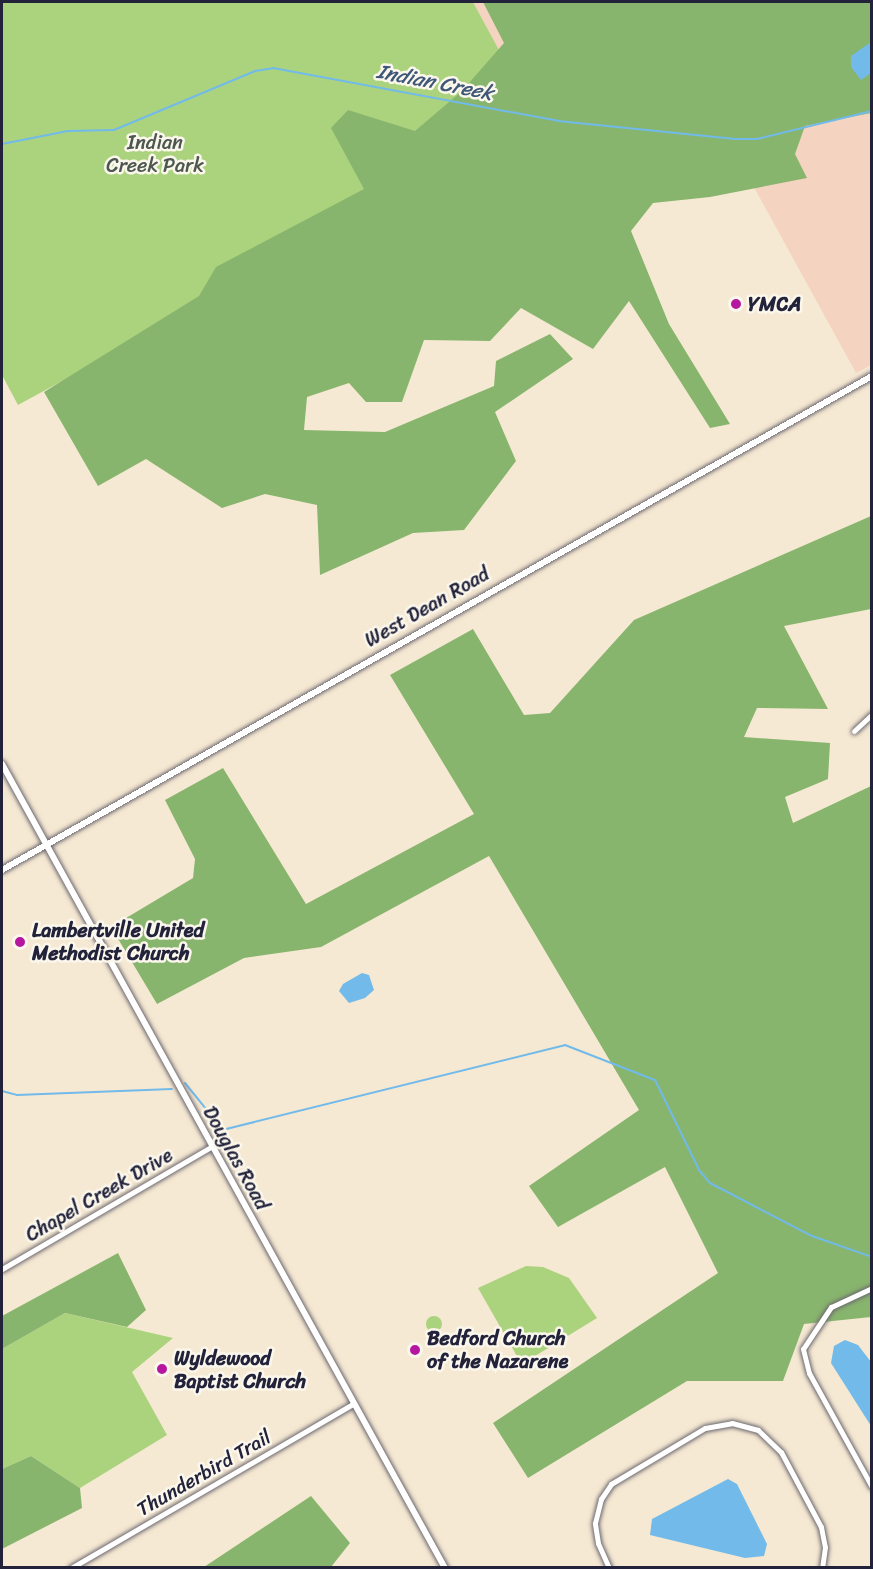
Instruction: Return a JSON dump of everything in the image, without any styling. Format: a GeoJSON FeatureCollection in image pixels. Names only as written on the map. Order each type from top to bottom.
{"type":"FeatureCollection","features":[{"type":"Feature","properties":{"kind":"street","name":"West Dean Road"},"geometry":{"type":"LineString","coordinates":[[2,870],[872,376]]}},
{"type":"Feature","properties":{"kind":"street"},"geometry":{"type":"LineString","coordinates":[[854,731],[872,714]]}},
{"type":"Feature","properties":{"kind":"street","name":"Douglas Road"},"geometry":{"type":"LineString","coordinates":[[2,764],[445,1568]]}},
{"type":"Feature","properties":{"kind":"street","name":"Chapel Creek Drive"},"geometry":{"type":"LineString","coordinates":[[2,1266],[211,1147]]}},
{"type":"Feature","properties":{"kind":"street"},"geometry":{"type":"LineString","coordinates":[[872,1288],[831,1307],[803,1348],[809,1373],[872,1487]]}},
{"type":"Feature","properties":{"kind":"street","name":"Thunderbird Trail"},"geometry":{"type":"LineString","coordinates":[[70,1568],[353,1404]]}},
{"type":"Feature","properties":{"kind":"street"},"geometry":{"type":"LineString","coordinates":[[609,1568],[595,1528],[598,1508],[607,1488],[623,1473],[705,1428],[727,1423],[758,1430],[778,1448],[821,1527],[825,1547],[822,1568]]}},
{"type":"Feature","properties":{"kind":"shaded area"},"geometry":{"type":"Polygon","coordinates":[[[473,2],[871,2],[871,365],[856,373],[750,180],[573,189],[473,2]]]}},
{"type":"Feature","properties":{"kind":"green space","name":"Indian Creek Park"},"geometry":{"type":"Polygon","coordinates":[[[2,2],[473,2],[552,148],[504,140],[18,405],[2,375],[2,2]]]}},
{"type":"Feature","properties":{"kind":"green space"},"geometry":{"type":"Polygon","coordinates":[[[483,2],[871,2],[871,113],[805,126],[795,154],[807,178],[710,197],[653,203],[631,231],[669,324],[730,424],[710,428],[629,301],[593,349],[521,308],[490,341],[424,340],[402,402],[366,402],[349,383],[307,397],[304,430],[385,432],[494,386],[496,361],[550,334],[573,359],[495,412],[516,461],[464,530],[413,533],[320,575],[317,505],[265,494],[222,508],[146,459],[98,486],[44,392],[199,296],[216,267],[364,189],[331,128],[348,110],[415,131],[462,91],[504,43],[483,2]]]}},
{"type":"Feature","properties":{"kind":"green space"},"geometry":{"type":"Polygon","coordinates":[[[871,516],[871,609],[784,626],[828,709],[757,708],[744,737],[830,743],[828,779],[785,797],[793,823],[871,786],[871,1317],[804,1324],[783,1381],[687,1381],[528,1478],[493,1423],[718,1273],[665,1167],[558,1227],[529,1186],[639,1110],[489,856],[321,947],[244,958],[157,1004],[111,927],[193,878],[195,859],[165,800],[223,768],[306,904],[474,814],[390,675],[473,629],[524,715],[550,713],[634,620],[871,516]]]}},
{"type":"Feature","properties":{"kind":"green space"},"geometry":{"type":"Polygon","coordinates":[[[118,1253],[146,1310],[127,1327],[65,1313],[2,1349],[2,1316],[118,1253]]]}},
{"type":"Feature","properties":{"kind":"green space"},"geometry":{"type":"Polygon","coordinates":[[[526,1266],[543,1267],[569,1278],[597,1318],[527,1361],[518,1358],[478,1288],[526,1266]]]}},
{"type":"Feature","properties":{"kind":"green space"},"geometry":{"type":"Polygon","coordinates":[[[65,1313],[173,1338],[132,1372],[167,1435],[80,1488],[31,1456],[2,1469],[2,1349],[65,1313]]]}},
{"type":"Feature","properties":{"kind":"green space"},"geometry":{"type":"Polygon","coordinates":[[[431,1316],[437,1316],[442,1324],[440,1330],[431,1332],[426,1327],[426,1321],[431,1316]]]}},
{"type":"Feature","properties":{"kind":"green space"},"geometry":{"type":"Polygon","coordinates":[[[31,1456],[80,1488],[82,1508],[2,1549],[2,1469],[31,1456]]]}},
{"type":"Feature","properties":{"kind":"green space"},"geometry":{"type":"Polygon","coordinates":[[[311,1496],[350,1543],[331,1567],[204,1567],[311,1496]]]}},
{"type":"Feature","properties":{"kind":"water"},"geometry":{"type":"Polygon","coordinates":[[[871,42],[871,73],[861,80],[851,67],[851,56],[871,42]]]}},
{"type":"Feature","properties":{"kind":"water"},"geometry":{"type":"Polygon","coordinates":[[[362,973],[369,975],[374,990],[365,998],[349,1003],[339,991],[343,984],[362,973]]]}},
{"type":"Feature","properties":{"kind":"water"},"geometry":{"type":"Polygon","coordinates":[[[845,1340],[858,1345],[871,1362],[871,1426],[831,1363],[834,1346],[845,1340]]]}},
{"type":"Feature","properties":{"kind":"water"},"geometry":{"type":"Polygon","coordinates":[[[728,1479],[737,1484],[767,1544],[764,1556],[745,1558],[650,1535],[652,1519],[728,1479]]]}},
{"type":"Feature","properties":{"kind":"waterway","name":"Indian Creek"},"geometry":{"type":"LineString","coordinates":[[2,144],[68,131],[114,130],[255,71],[273,68],[558,121],[735,139],[757,139],[872,111]]}},
{"type":"Feature","properties":{"kind":"waterway"},"geometry":{"type":"LineString","coordinates":[[208,1115],[218,1131],[565,1045],[655,1080],[699,1170],[710,1183],[812,1236],[872,1257]]}},
{"type":"Feature","properties":{"kind":"waterway"},"geometry":{"type":"LineString","coordinates":[[185,1083],[205,1108]]}},
{"type":"Feature","properties":{"kind":"waterway"},"geometry":{"type":"LineString","coordinates":[[2,1091],[17,1095],[172,1089]]}},
{"type":"Feature","properties":{"kind":"place","name":"YMCA"},"geometry":{"type":"Point","coordinates":[736,304]}},
{"type":"Feature","properties":{"kind":"place","name":"Lambertville United Methodist Church"},"geometry":{"type":"Point","coordinates":[20,942]}},
{"type":"Feature","properties":{"kind":"place","name":"Bedford Church of the Nazarene"},"geometry":{"type":"Point","coordinates":[415,1350]}},
{"type":"Feature","properties":{"kind":"place","name":"Wyldewood Baptist Church"},"geometry":{"type":"Point","coordinates":[162,1369]}}]}
